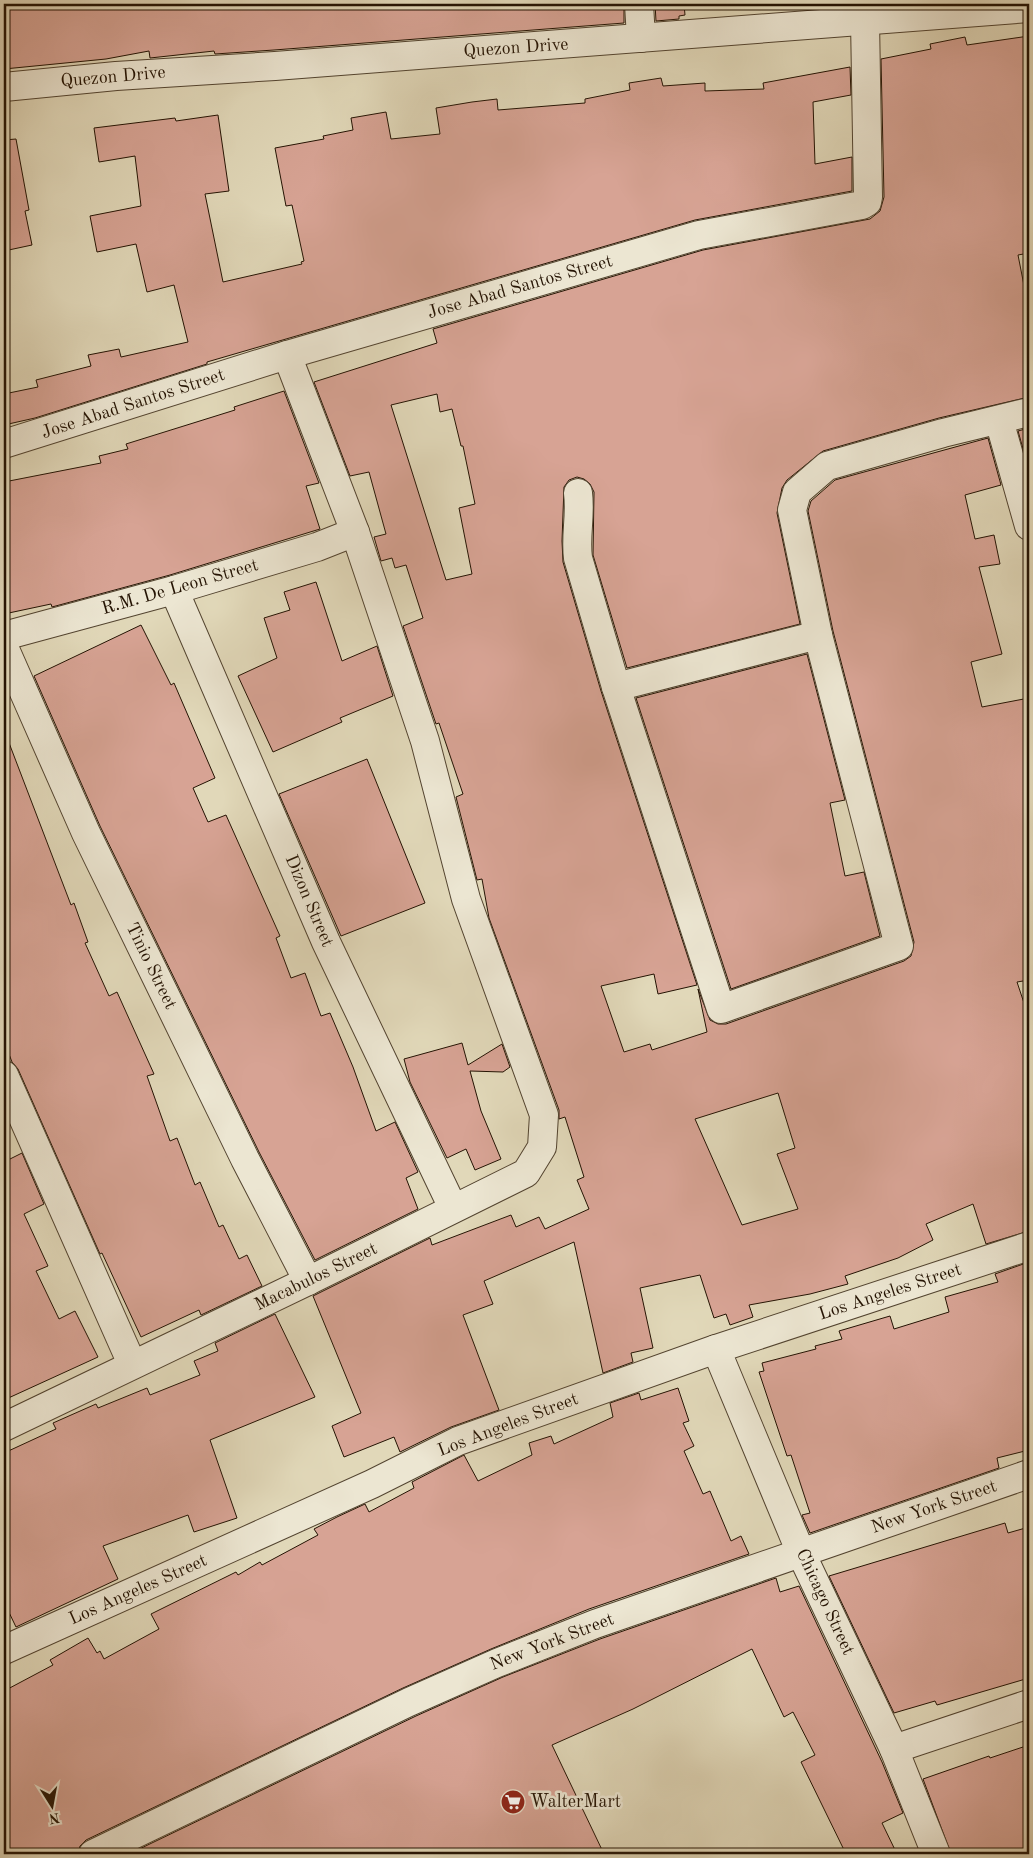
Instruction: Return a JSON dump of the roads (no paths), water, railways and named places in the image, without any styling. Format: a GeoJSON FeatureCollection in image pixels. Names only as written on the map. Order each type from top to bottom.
{"type":"FeatureCollection","features":[{"type":"Feature","properties":{"kind":"street"},"geometry":{"type":"LineString","coordinates":[[639,4],[641,38]]}},
{"type":"Feature","properties":{"kind":"street","name":"Quezon Drive"},"geometry":{"type":"LineString","coordinates":[[4,87],[116,76],[275,66],[1029,8]]}},
{"type":"Feature","properties":{"kind":"street","name":"Jose Abad Santos Street"},"geometry":{"type":"LineString","coordinates":[[4,444],[286,355],[699,235],[862,205],[867,202],[868,197],[865,20]]}},
{"type":"Feature","properties":{"kind":"street","name":"Macabulos Street"},"geometry":{"type":"LineString","coordinates":[[4,1427],[132,1364],[308,1282],[453,1208],[499,1188],[526,1173],[542,1146],[544,1115],[466,899],[425,741],[355,532],[286,355]]}},
{"type":"Feature","properties":{"kind":"street"},"geometry":{"type":"LineString","coordinates":[[578,494],[579,508],[575,538],[578,558],[616,687],[704,949],[721,1009],[899,946],[818,635],[792,510],[797,492],[827,466],[943,433],[1029,412]]}},
{"type":"Feature","properties":{"kind":"street"},"geometry":{"type":"LineString","coordinates":[[999,420],[1029,526]]}},
{"type":"Feature","properties":{"kind":"street","name":"R.M. De Leon Street"},"geometry":{"type":"LineString","coordinates":[[4,636],[174,590],[317,547],[355,532]]}},
{"type":"Feature","properties":{"kind":"street","name":"Dizon Street"},"geometry":{"type":"LineString","coordinates":[[174,590],[326,942],[453,1208]]}},
{"type":"Feature","properties":{"kind":"street"},"geometry":{"type":"LineString","coordinates":[[616,687],[818,635]]}},
{"type":"Feature","properties":{"kind":"street","name":"Tinio Street"},"geometry":{"type":"LineString","coordinates":[[4,647],[86,833],[245,1160],[308,1282]]}},
{"type":"Feature","properties":{"kind":"street"},"geometry":{"type":"LineString","coordinates":[[4,1075],[132,1364]]}},
{"type":"Feature","properties":{"kind":"street","name":"Los Angeles Street"},"geometry":{"type":"LineString","coordinates":[[4,1650],[372,1484],[458,1441],[716,1349],[1029,1246]]}},
{"type":"Feature","properties":{"kind":"street","name":"Chicago Street"},"geometry":{"type":"LineString","coordinates":[[716,1349],[801,1553],[894,1749],[936,1854]]}},
{"type":"Feature","properties":{"kind":"street","name":"New York Street"},"geometry":{"type":"LineString","coordinates":[[92,1854],[400,1706],[497,1663],[595,1624],[1029,1474]]}},
{"type":"Feature","properties":{"kind":"street"},"geometry":{"type":"LineString","coordinates":[[894,1749],[1029,1704]]}},
{"type":"Feature","properties":{"kind":"place","name":"WalterMart"},"geometry":{"type":"Point","coordinates":[513,1802]}}]}
